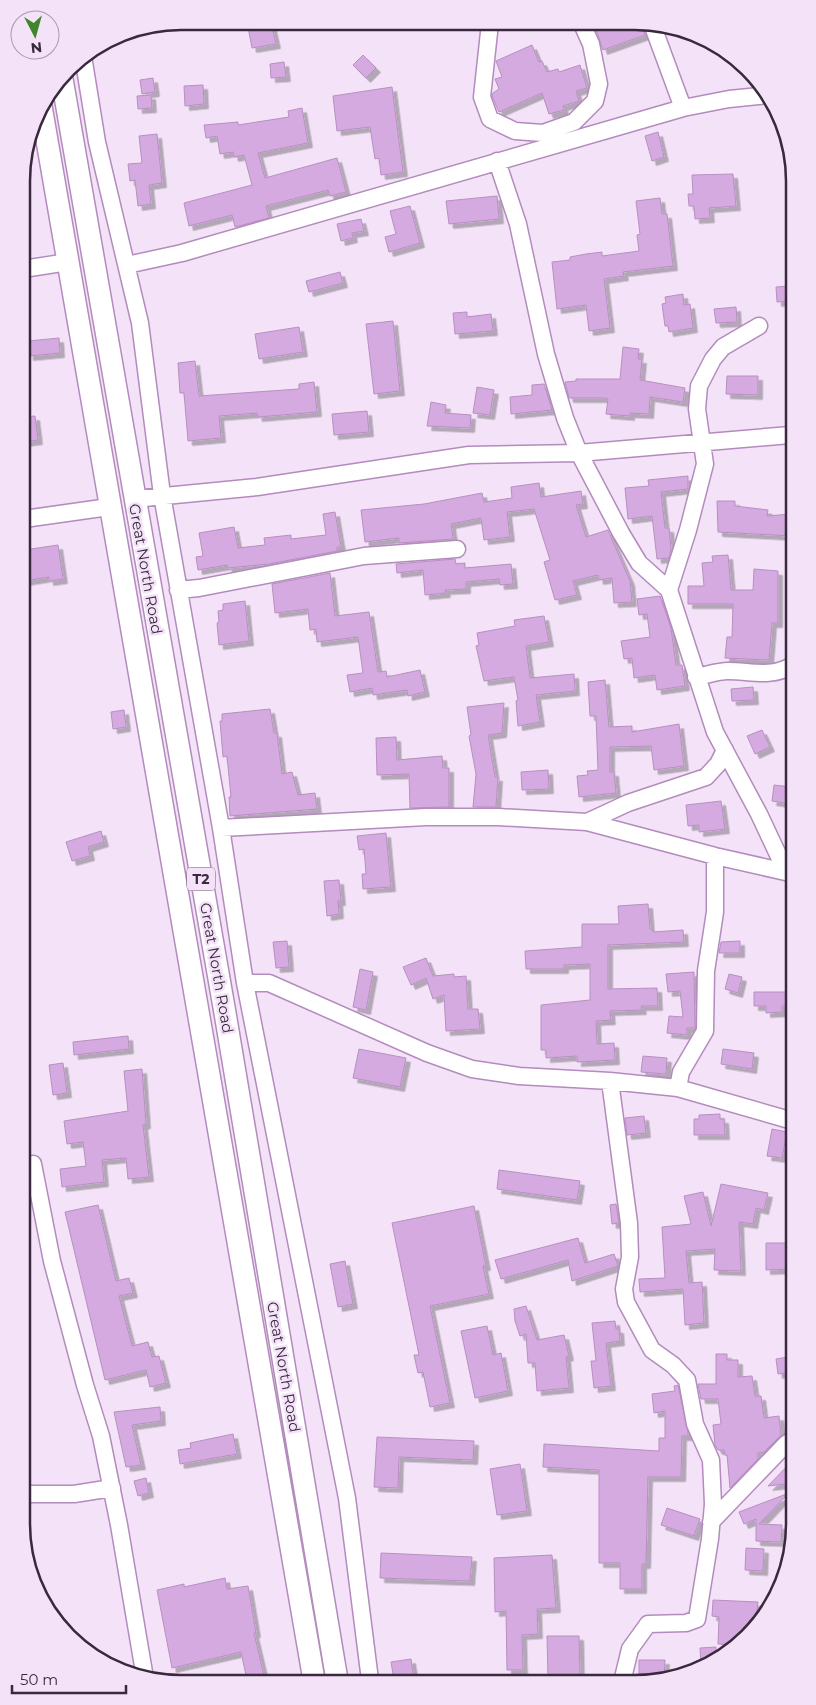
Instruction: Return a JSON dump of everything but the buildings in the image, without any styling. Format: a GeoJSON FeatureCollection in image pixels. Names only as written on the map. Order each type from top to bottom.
{"type":"FeatureCollection","features":[{"type":"Feature","properties":{"kind":"main road","name":"Great North Road"},"geometry":{"type":"LineString","coordinates":[[63,87],[225,1013],[336,1675]]}},
{"type":"Feature","properties":{"kind":"main road","name":"Great North Road"},"geometry":{"type":"LineString","coordinates":[[43,120],[109,507],[313,1675]]}},
{"type":"Feature","properties":{"kind":"street"},"geometry":{"type":"LineString","coordinates":[[489,30],[482,97],[490,119],[515,131],[543,132],[574,122],[598,97],[600,84],[591,44],[585,30]]}},
{"type":"Feature","properties":{"kind":"street"},"geometry":{"type":"LineString","coordinates":[[655,32],[683,108]]}},
{"type":"Feature","properties":{"kind":"street"},"geometry":{"type":"LineString","coordinates":[[85,66],[98,142],[140,323],[162,495],[221,828],[245,983],[347,1498],[369,1675]]}},
{"type":"Feature","properties":{"kind":"street"},"geometry":{"type":"LineString","coordinates":[[127,265],[182,253],[683,108],[729,98],[760,96]]}},
{"type":"Feature","properties":{"kind":"street"},"geometry":{"type":"LineString","coordinates":[[497,161],[518,224],[546,354],[565,418],[579,453],[639,563],[669,590],[696,677],[716,732],[760,814],[786,868]]}},
{"type":"Feature","properties":{"kind":"street"},"geometry":{"type":"LineString","coordinates":[[30,268],[68,262]]}},
{"type":"Feature","properties":{"kind":"street"},"geometry":{"type":"LineString","coordinates":[[669,590],[703,477],[705,464],[697,409],[699,386],[713,358],[724,347],[759,326]]}},
{"type":"Feature","properties":{"kind":"street"},"geometry":{"type":"LineString","coordinates":[[134,499],[257,488],[469,455],[579,453],[786,435]]}},
{"type":"Feature","properties":{"kind":"street"},"geometry":{"type":"LineString","coordinates":[[30,518],[109,507]]}},
{"type":"Feature","properties":{"kind":"street"},"geometry":{"type":"LineString","coordinates":[[178,590],[199,588],[318,563],[364,556],[456,549]]}},
{"type":"Feature","properties":{"kind":"street"},"geometry":{"type":"LineString","coordinates":[[696,677],[727,671],[767,674],[781,672],[786,669]]}},
{"type":"Feature","properties":{"kind":"street"},"geometry":{"type":"LineString","coordinates":[[588,822],[628,803],[706,777],[718,764],[725,750]]}},
{"type":"Feature","properties":{"kind":"street"},"geometry":{"type":"LineString","coordinates":[[221,828],[426,817],[498,817],[588,822],[786,873]]}},
{"type":"Feature","properties":{"kind":"street"},"geometry":{"type":"LineString","coordinates":[[678,1088],[681,1072],[705,1031],[706,971],[715,912],[715,856]]}},
{"type":"Feature","properties":{"kind":"street"},"geometry":{"type":"LineString","coordinates":[[245,983],[269,983],[427,1054],[472,1070],[519,1076],[610,1080],[678,1088],[786,1119]]}},
{"type":"Feature","properties":{"kind":"street"},"geometry":{"type":"LineString","coordinates":[[610,1080],[630,1238],[630,1257],[624,1281],[624,1295],[640,1332],[652,1350],[677,1369],[687,1380],[695,1424],[711,1460],[712,1522],[703,1592],[697,1619],[686,1623],[648,1624],[630,1649],[624,1675]]}},
{"type":"Feature","properties":{"kind":"street"},"geometry":{"type":"LineString","coordinates":[[32,1164],[52,1261],[85,1385],[101,1436],[139,1634],[144,1670]]}},
{"type":"Feature","properties":{"kind":"street"},"geometry":{"type":"LineString","coordinates":[[712,1522],[786,1444]]}},
{"type":"Feature","properties":{"kind":"street"},"geometry":{"type":"LineString","coordinates":[[30,1494],[74,1494],[112,1488]]}}]}
